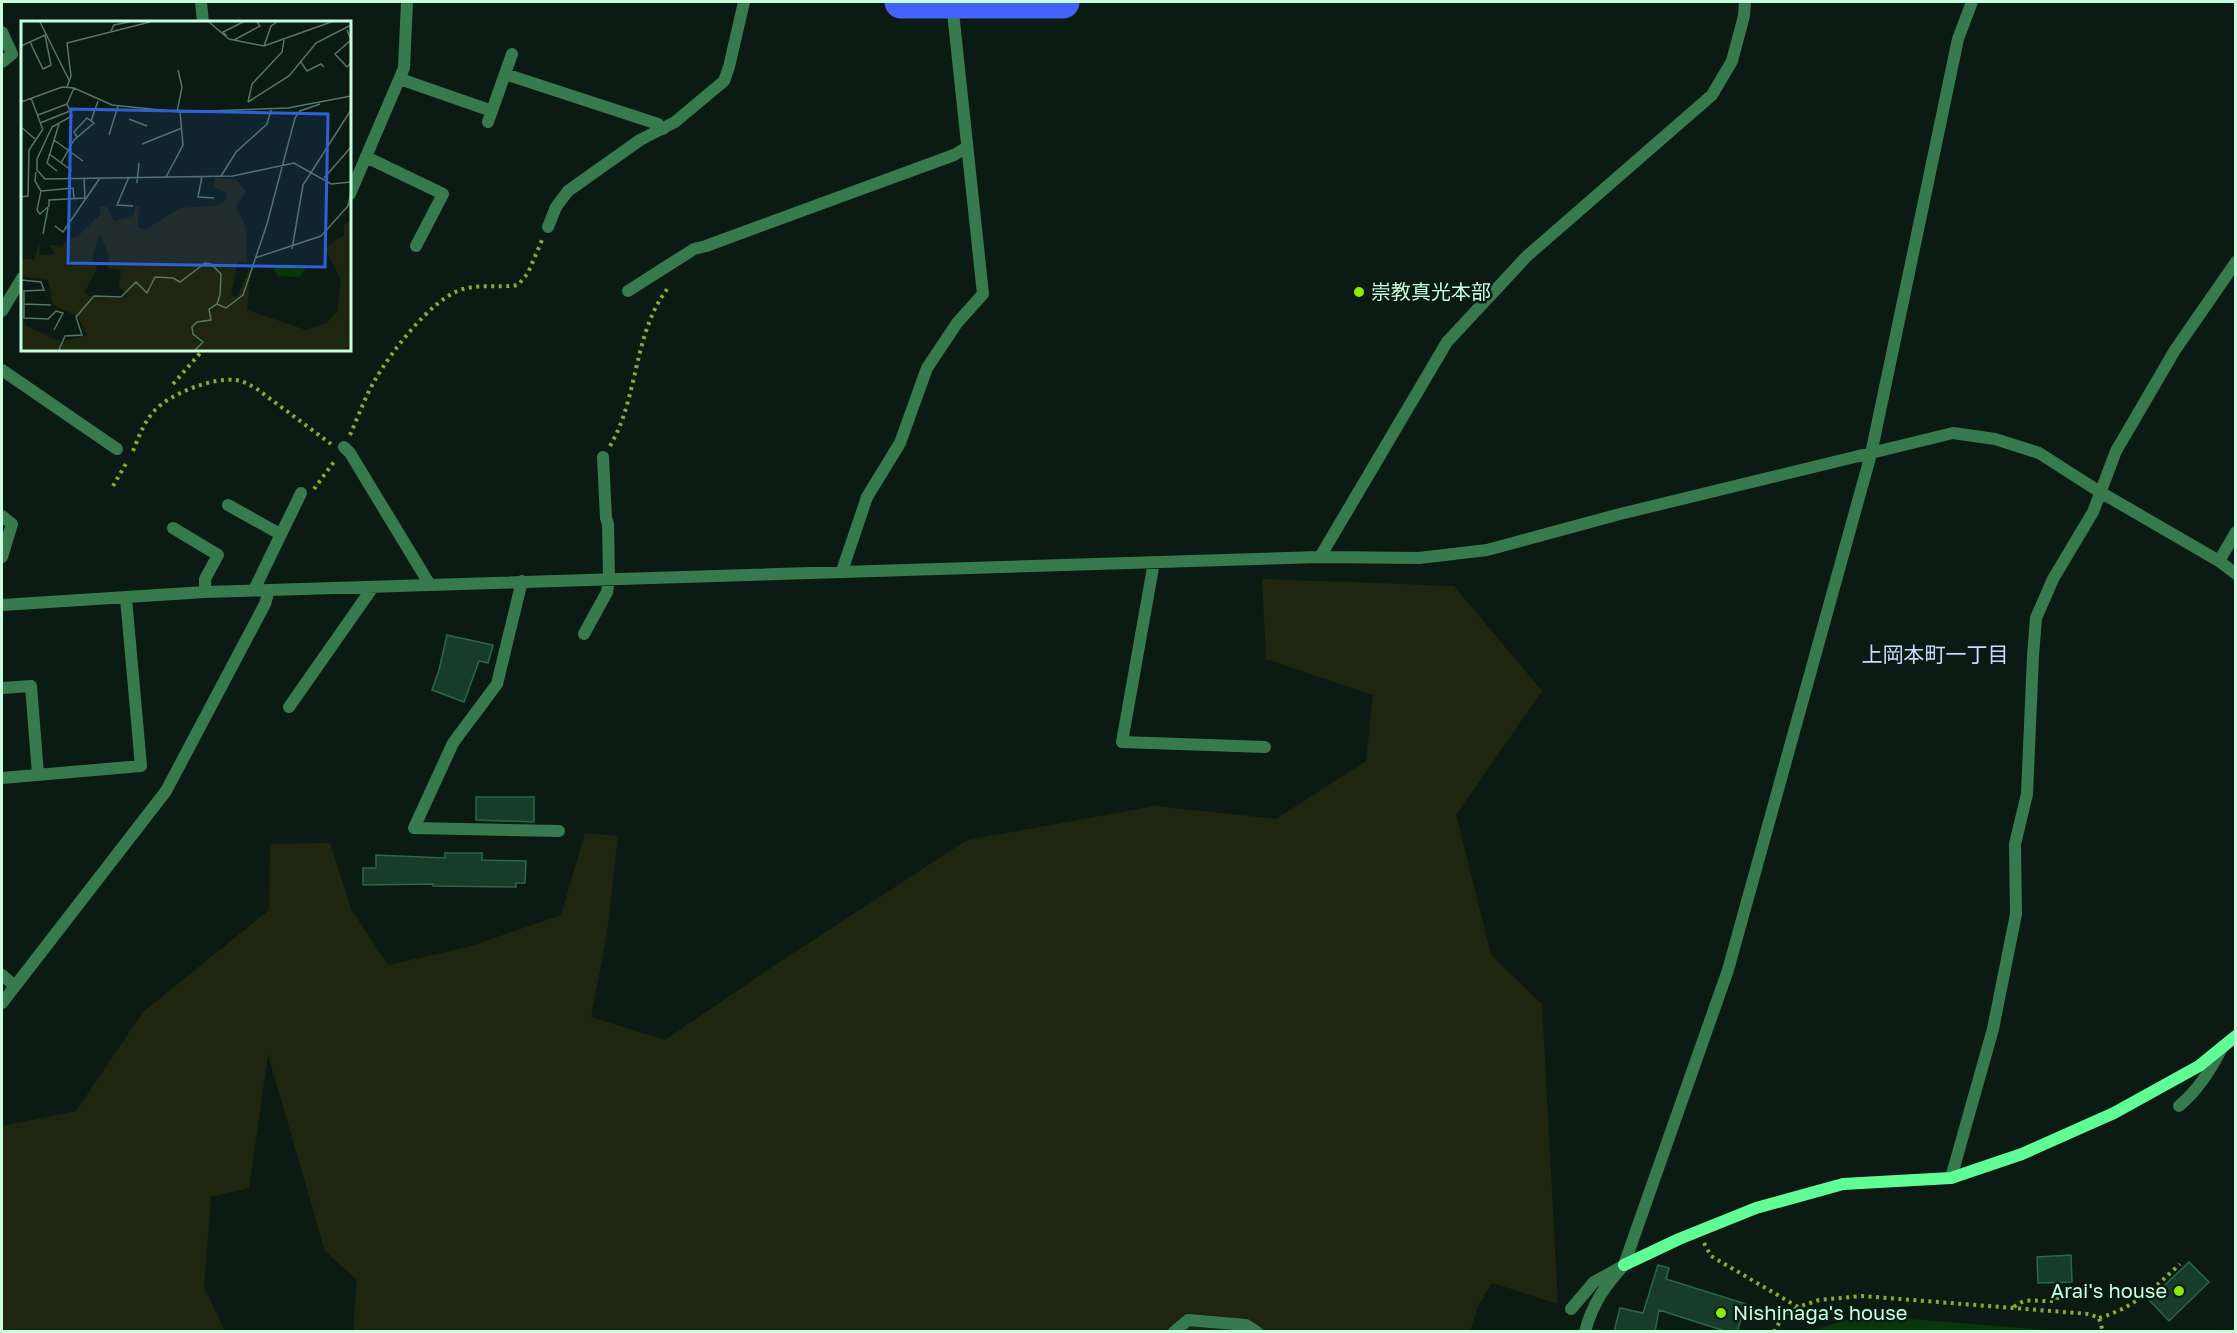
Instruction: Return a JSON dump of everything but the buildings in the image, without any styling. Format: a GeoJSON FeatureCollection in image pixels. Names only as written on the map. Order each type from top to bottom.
{"type":"FeatureCollection","features":[{"type":"Feature","properties":{"kind":"highway"},"geometry":{"type":"LineString","coordinates":[[926,2],[1063,2]]}},
{"type":"Feature","properties":{"kind":"street"},"geometry":{"type":"LineString","coordinates":[[201,2],[203,21]]}},
{"type":"Feature","properties":{"kind":"street"},"geometry":{"type":"LineString","coordinates":[[351,192],[404,68],[407,2]]}},
{"type":"Feature","properties":{"kind":"street"},"geometry":{"type":"LineString","coordinates":[[548,227],[556,207],[568,191],[640,140],[675,122],[724,81],[744,2]]}},
{"type":"Feature","properties":{"kind":"street"},"geometry":{"type":"LineString","coordinates":[[842,571],[867,497],[900,443],[920,381],[957,323],[983,294],[967,147],[926,2]]}},
{"type":"Feature","properties":{"kind":"street"},"geometry":{"type":"LineString","coordinates":[[1320,557],[1446,342],[1527,256],[1712,95],[1732,61],[1744,16],[1745,2]]}},
{"type":"Feature","properties":{"kind":"street"},"geometry":{"type":"LineString","coordinates":[[1585,1332],[1589,1313],[1602,1289],[1624,1265],[1728,970],[1871,454],[1958,39],[1972,2]]}},
{"type":"Feature","properties":{"kind":"street"},"geometry":{"type":"LineString","coordinates":[[2,32],[12,54],[2,62]]}},
{"type":"Feature","properties":{"kind":"street"},"geometry":{"type":"LineString","coordinates":[[400,79],[490,116],[512,54]]}},
{"type":"Feature","properties":{"kind":"street"},"geometry":{"type":"LineString","coordinates":[[505,74],[658,124],[663,129]]}},
{"type":"Feature","properties":{"kind":"street"},"geometry":{"type":"LineString","coordinates":[[628,291],[694,249],[954,155],[967,147]]}},
{"type":"Feature","properties":{"kind":"street"},"geometry":{"type":"LineString","coordinates":[[366,157],[443,194],[416,246]]}},
{"type":"Feature","properties":{"kind":"street"},"geometry":{"type":"LineString","coordinates":[[1951,1178],[1993,1029],[2016,914],[2015,844],[2027,794],[2032,656],[2036,618],[2053,579],[2093,512],[2116,452],[2175,350],[2235,262]]}},
{"type":"Feature","properties":{"kind":"street"},"geometry":{"type":"LineString","coordinates":[[2,311],[21,280]]}},
{"type":"Feature","properties":{"kind":"street"},"geometry":{"type":"LineString","coordinates":[[2,370],[117,449]]}},
{"type":"Feature","properties":{"kind":"street"},"geometry":{"type":"LineString","coordinates":[[2,605],[205,592],[522,581],[1320,557],[1419,558],[1487,550],[1620,514],[1953,433],[1995,439],[2039,453],[2100,492],[2219,561],[2235,574]]}},
{"type":"Feature","properties":{"kind":"street"},"geometry":{"type":"LineString","coordinates":[[342,450],[350,453],[430,585]]}},
{"type":"Feature","properties":{"kind":"street"},"geometry":{"type":"LineString","coordinates":[[584,634],[607,592],[609,579],[603,457]]}},
{"type":"Feature","properties":{"kind":"street"},"geometry":{"type":"LineString","coordinates":[[254,591],[301,493]]}},
{"type":"Feature","properties":{"kind":"street"},"geometry":{"type":"LineString","coordinates":[[228,504],[280,534]]}},
{"type":"Feature","properties":{"kind":"street"},"geometry":{"type":"LineString","coordinates":[[2,516],[12,524],[2,557]]}},
{"type":"Feature","properties":{"kind":"street"},"geometry":{"type":"LineString","coordinates":[[173,528],[218,555],[206,579],[205,592]]}},
{"type":"Feature","properties":{"kind":"street"},"geometry":{"type":"LineString","coordinates":[[2219,561],[2235,532]]}},
{"type":"Feature","properties":{"kind":"street"},"geometry":{"type":"LineString","coordinates":[[1154,562],[1122,742],[1265,747]]}},
{"type":"Feature","properties":{"kind":"street"},"geometry":{"type":"LineString","coordinates":[[522,581],[497,684],[453,743],[414,828],[559,831]]}},
{"type":"Feature","properties":{"kind":"street"},"geometry":{"type":"LineString","coordinates":[[289,707],[373,586]]}},
{"type":"Feature","properties":{"kind":"street"},"geometry":{"type":"LineString","coordinates":[[2,1003],[166,791],[265,604],[269,590]]}},
{"type":"Feature","properties":{"kind":"street"},"geometry":{"type":"LineString","coordinates":[[2,778],[141,766],[126,598]]}},
{"type":"Feature","properties":{"kind":"street"},"geometry":{"type":"LineString","coordinates":[[2,688],[32,686],[38,774]]}},
{"type":"Feature","properties":{"kind":"street"},"geometry":{"type":"LineString","coordinates":[[2,975],[15,986]]}},
{"type":"Feature","properties":{"kind":"street"},"geometry":{"type":"LineString","coordinates":[[1571,1309],[1594,1282],[1624,1265],[1756,1209],[1842,1184],[1951,1178],[2022,1154],[2114,1113],[2199,1066],[2235,1036]]}},
{"type":"Feature","properties":{"kind":"street"},"geometry":{"type":"LineString","coordinates":[[2178,1106],[2199,1086],[2223,1047]]}},
{"type":"Feature","properties":{"kind":"street"},"geometry":{"type":"LineString","coordinates":[[1174,1332],[1188,1320],[1246,1324],[1257,1332]]}},
{"type":"Feature","properties":{"kind":"path"},"geometry":{"type":"LineString","coordinates":[[301,493],[308,495],[342,450],[375,381],[427,313],[462,289],[518,285],[528,273],[548,227]]}},
{"type":"Feature","properties":{"kind":"path"},"geometry":{"type":"LineString","coordinates":[[603,457],[621,427],[651,314],[668,288]]}},
{"type":"Feature","properties":{"kind":"path"},"geometry":{"type":"LineString","coordinates":[[173,384],[202,351]]}},
{"type":"Feature","properties":{"kind":"path"},"geometry":{"type":"LineString","coordinates":[[113,486],[134,449],[146,421],[156,409],[173,396],[221,380],[246,383],[257,389],[342,450]]}},
{"type":"Feature","properties":{"kind":"path"},"geometry":{"type":"LineString","coordinates":[[1698,1232],[1711,1256],[1798,1307]]}},
{"type":"Feature","properties":{"kind":"path"},"geometry":{"type":"LineString","coordinates":[[1774,1332],[1784,1314],[1798,1307],[1819,1300],[1862,1296],[2089,1314],[2099,1318],[2142,1299],[2180,1264]]}},
{"type":"Feature","properties":{"kind":"path"},"geometry":{"type":"LineString","coordinates":[[2014,1308],[2026,1300],[2057,1300],[2059,1287]]}},
{"type":"Feature","properties":{"kind":"path"},"geometry":{"type":"LineString","coordinates":[[2099,1318],[2103,1332]]}},
{"type":"Feature","properties":{"kind":"shaded area"},"geometry":{"type":"Polygon","coordinates":[[[1262,579],[1454,586],[1542,691],[1456,815],[1491,955],[1542,1004],[1558,1304],[1492,1283],[1478,1306],[1470,1332],[353,1331],[357,1280],[325,1251],[268,1055],[249,1188],[211,1197],[204,1287],[225,1331],[2,1332],[2,1126],[76,1111],[143,1012],[269,910],[270,844],[330,843],[351,909],[388,965],[468,947],[561,915],[585,833],[618,836],[607,934],[591,1017],[665,1040],[967,840],[1155,806],[1276,819],[1366,761],[1373,695],[1266,659],[1262,579]]]}},
{"type":"Feature","properties":{"kind":"shaded area"},"geometry":{"type":"Polygon","coordinates":[[[1873,1316],[2058,1331],[1811,1331],[1842,1321],[1873,1316]]]}},
{"type":"Feature","properties":{"kind":"place","name":"崇教真光本部"},"geometry":{"type":"Point","coordinates":[1359,292]}},
{"type":"Feature","properties":{"kind":"place","name":"Arai's house"},"geometry":{"type":"Point","coordinates":[2179,1291]}},
{"type":"Feature","properties":{"kind":"place","name":"Nishinaga's house"},"geometry":{"type":"Point","coordinates":[1721,1313]}},
{"type":"Feature","properties":{"kind":"district","name":"上岡本町一丁目"},"geometry":{"type":"Point","coordinates":[1935,655]}}]}
